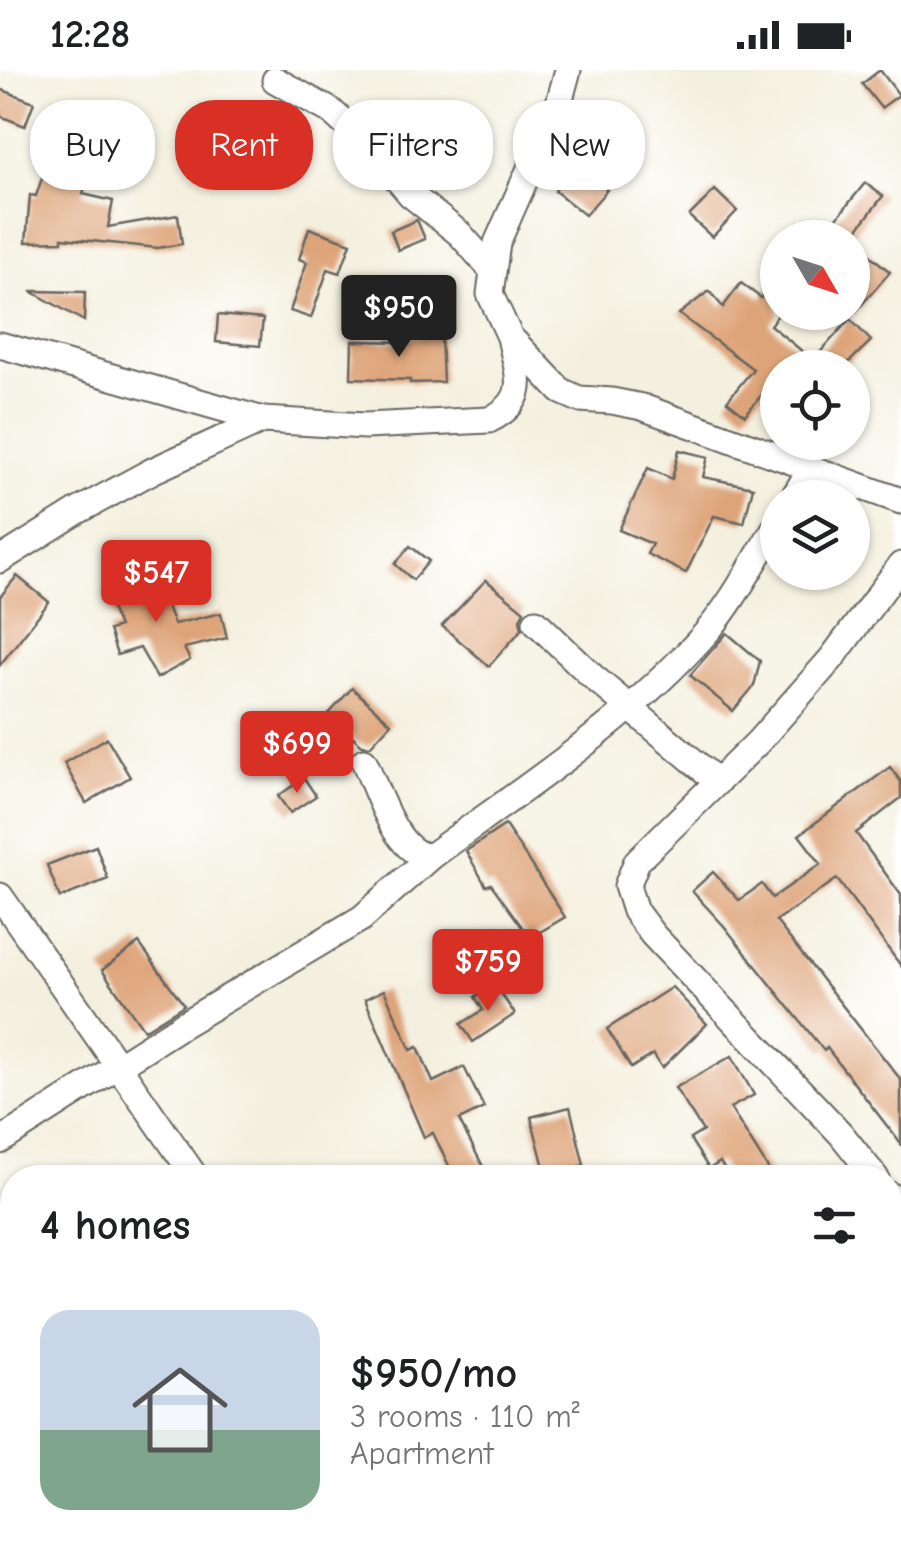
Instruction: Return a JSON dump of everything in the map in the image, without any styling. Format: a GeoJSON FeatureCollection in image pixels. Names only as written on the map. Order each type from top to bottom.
{"type":"FeatureCollection","features":[{"type":"Feature","properties":{"kind":"street"},"geometry":{"type":"LineString","coordinates":[[0,345],[263,420],[364,426],[488,420],[506,412],[516,400],[520,378],[510,338],[490,294],[491,269],[509,211],[559,103],[568,70]]}},
{"type":"Feature","properties":{"kind":"street"},"geometry":{"type":"LineString","coordinates":[[275,80],[331,111],[370,146],[411,195],[460,234],[491,269]]}},
{"type":"Feature","properties":{"kind":"street"},"geometry":{"type":"LineString","coordinates":[[510,338],[561,392],[579,399],[642,407],[901,501]]}},
{"type":"Feature","properties":{"kind":"street"},"geometry":{"type":"LineString","coordinates":[[0,560],[78,510],[263,420]]}},
{"type":"Feature","properties":{"kind":"street"},"geometry":{"type":"LineString","coordinates":[[805,480],[811,470]]}},
{"type":"Feature","properties":{"kind":"street"},"geometry":{"type":"LineString","coordinates":[[0,1141],[182,1024],[362,918],[431,856],[563,761],[672,668],[709,629],[760,551]]}},
{"type":"Feature","properties":{"kind":"street"},"geometry":{"type":"LineString","coordinates":[[865,1165],[828,1120],[653,935],[629,898],[627,886],[637,861],[758,742],[832,658],[901,565]]}},
{"type":"Feature","properties":{"kind":"street"},"geometry":{"type":"LineString","coordinates":[[536,622],[568,656],[717,781]]}},
{"type":"Feature","properties":{"kind":"street"},"geometry":{"type":"LineString","coordinates":[[364,760],[402,840],[413,853],[431,856]]}},
{"type":"Feature","properties":{"kind":"street"},"geometry":{"type":"LineString","coordinates":[[0,896],[187,1165]]}},
{"type":"Feature","properties":{"kind":"building"},"geometry":{"type":"Polygon","coordinates":[[[880,70],[899,95],[881,108],[862,84],[880,70]]]}},
{"type":"Feature","properties":{"kind":"building"},"geometry":{"type":"Polygon","coordinates":[[[0,89],[30,100],[25,126],[0,116],[0,89]]]}},
{"type":"Feature","properties":{"kind":"building"},"geometry":{"type":"Polygon","coordinates":[[[865,183],[883,196],[865,220],[835,220],[865,183]]]}},
{"type":"Feature","properties":{"kind":"building"},"geometry":{"type":"Polygon","coordinates":[[[38,190],[84,190],[83,194],[113,201],[108,227],[178,215],[182,244],[158,248],[62,238],[26,242],[30,195],[36,196],[38,190]]]}},
{"type":"Feature","properties":{"kind":"building"},"geometry":{"type":"Polygon","coordinates":[[[556,190],[607,190],[585,215],[556,190]]]}},
{"type":"Feature","properties":{"kind":"building"},"geometry":{"type":"Polygon","coordinates":[[[715,190],[737,211],[712,237],[689,216],[715,190]]]}},
{"type":"Feature","properties":{"kind":"building"},"geometry":{"type":"Polygon","coordinates":[[[417,220],[425,239],[398,250],[391,231],[417,220]]]}},
{"type":"Feature","properties":{"kind":"building"},"geometry":{"type":"Polygon","coordinates":[[[309,228],[351,243],[340,273],[328,269],[311,318],[290,311],[307,262],[299,259],[309,228]]]}},
{"type":"Feature","properties":{"kind":"building"},"geometry":{"type":"Polygon","coordinates":[[[870,255],[890,272],[870,295],[870,255]]]}},
{"type":"Feature","properties":{"kind":"building"},"geometry":{"type":"Polygon","coordinates":[[[741,283],[760,297],[760,330],[776,330],[801,350],[760,350],[760,397],[745,415],[727,401],[753,369],[679,314],[709,291],[723,307],[741,283]]]}},
{"type":"Feature","properties":{"kind":"building"},"geometry":{"type":"Polygon","coordinates":[[[31,291],[85,292],[84,321],[31,291]]]}},
{"type":"Feature","properties":{"kind":"building"},"geometry":{"type":"Polygon","coordinates":[[[218,315],[263,319],[260,346],[216,342],[218,315]]]}},
{"type":"Feature","properties":{"kind":"building"},"geometry":{"type":"Polygon","coordinates":[[[840,330],[860,330],[871,341],[862,350],[822,350],[840,330]]]}},
{"type":"Feature","properties":{"kind":"building"},"geometry":{"type":"Polygon","coordinates":[[[441,335],[443,382],[351,378],[352,341],[408,342],[408,337],[441,335]]]}},
{"type":"Feature","properties":{"kind":"building"},"geometry":{"type":"Polygon","coordinates":[[[679,450],[708,457],[703,477],[753,487],[744,523],[714,516],[686,573],[647,554],[652,544],[619,530],[648,468],[672,479],[679,450]]]}},
{"type":"Feature","properties":{"kind":"building"},"geometry":{"type":"Polygon","coordinates":[[[410,546],[429,561],[413,580],[395,564],[410,546]]]}},
{"type":"Feature","properties":{"kind":"building"},"geometry":{"type":"Polygon","coordinates":[[[153,571],[174,624],[221,613],[227,638],[184,648],[190,660],[157,678],[140,648],[117,655],[109,630],[119,627],[104,591],[153,571]]]}},
{"type":"Feature","properties":{"kind":"building"},"geometry":{"type":"Polygon","coordinates":[[[17,576],[49,602],[0,665],[0,597],[17,576]]]}},
{"type":"Feature","properties":{"kind":"building"},"geometry":{"type":"Polygon","coordinates":[[[486,580],[524,611],[520,619],[522,629],[489,666],[442,626],[486,580]]]}},
{"type":"Feature","properties":{"kind":"building"},"geometry":{"type":"Polygon","coordinates":[[[727,633],[760,661],[754,686],[733,711],[690,675],[727,633]]]}},
{"type":"Feature","properties":{"kind":"building"},"geometry":{"type":"Polygon","coordinates":[[[352,688],[391,723],[370,746],[362,745],[328,715],[352,688]]]}},
{"type":"Feature","properties":{"kind":"building"},"geometry":{"type":"Polygon","coordinates":[[[107,738],[130,777],[86,803],[64,763],[107,738]]]}},
{"type":"Feature","properties":{"kind":"building"},"geometry":{"type":"Polygon","coordinates":[[[890,767],[901,782],[901,798],[856,833],[901,895],[901,966],[837,879],[776,921],[901,1080],[901,1144],[827,1048],[824,1051],[692,891],[713,872],[739,900],[762,884],[772,898],[821,864],[799,835],[890,767]]]}},
{"type":"Feature","properties":{"kind":"building"},"geometry":{"type":"Polygon","coordinates":[[[304,778],[316,796],[290,813],[278,796],[304,778]]]}},
{"type":"Feature","properties":{"kind":"building"},"geometry":{"type":"Polygon","coordinates":[[[505,825],[565,917],[530,938],[491,884],[486,886],[466,851],[505,825]]]}},
{"type":"Feature","properties":{"kind":"building"},"geometry":{"type":"Polygon","coordinates":[[[96,846],[108,879],[60,898],[47,865],[96,846]]]}},
{"type":"Feature","properties":{"kind":"building"},"geometry":{"type":"Polygon","coordinates":[[[139,943],[184,1005],[144,1030],[102,970],[139,943]]]}},
{"type":"Feature","properties":{"kind":"building"},"geometry":{"type":"Polygon","coordinates":[[[494,984],[515,1014],[473,1042],[461,1024],[483,1010],[475,997],[494,984]]]}},
{"type":"Feature","properties":{"kind":"building"},"geometry":{"type":"Polygon","coordinates":[[[672,987],[707,1024],[662,1068],[653,1054],[631,1068],[607,1029],[672,987]]]}},
{"type":"Feature","properties":{"kind":"building"},"geometry":{"type":"Polygon","coordinates":[[[384,990],[411,1050],[418,1047],[433,1082],[464,1067],[484,1108],[459,1120],[482,1165],[449,1165],[433,1133],[424,1137],[365,999],[384,990]]]}},
{"type":"Feature","properties":{"kind":"building"},"geometry":{"type":"Polygon","coordinates":[[[732,1056],[754,1095],[730,1108],[766,1165],[706,1165],[690,1139],[703,1131],[675,1088],[732,1056]]]}},
{"type":"Feature","properties":{"kind":"building"},"geometry":{"type":"Polygon","coordinates":[[[570,1107],[584,1165],[543,1165],[531,1117],[570,1107]]]}}]}
